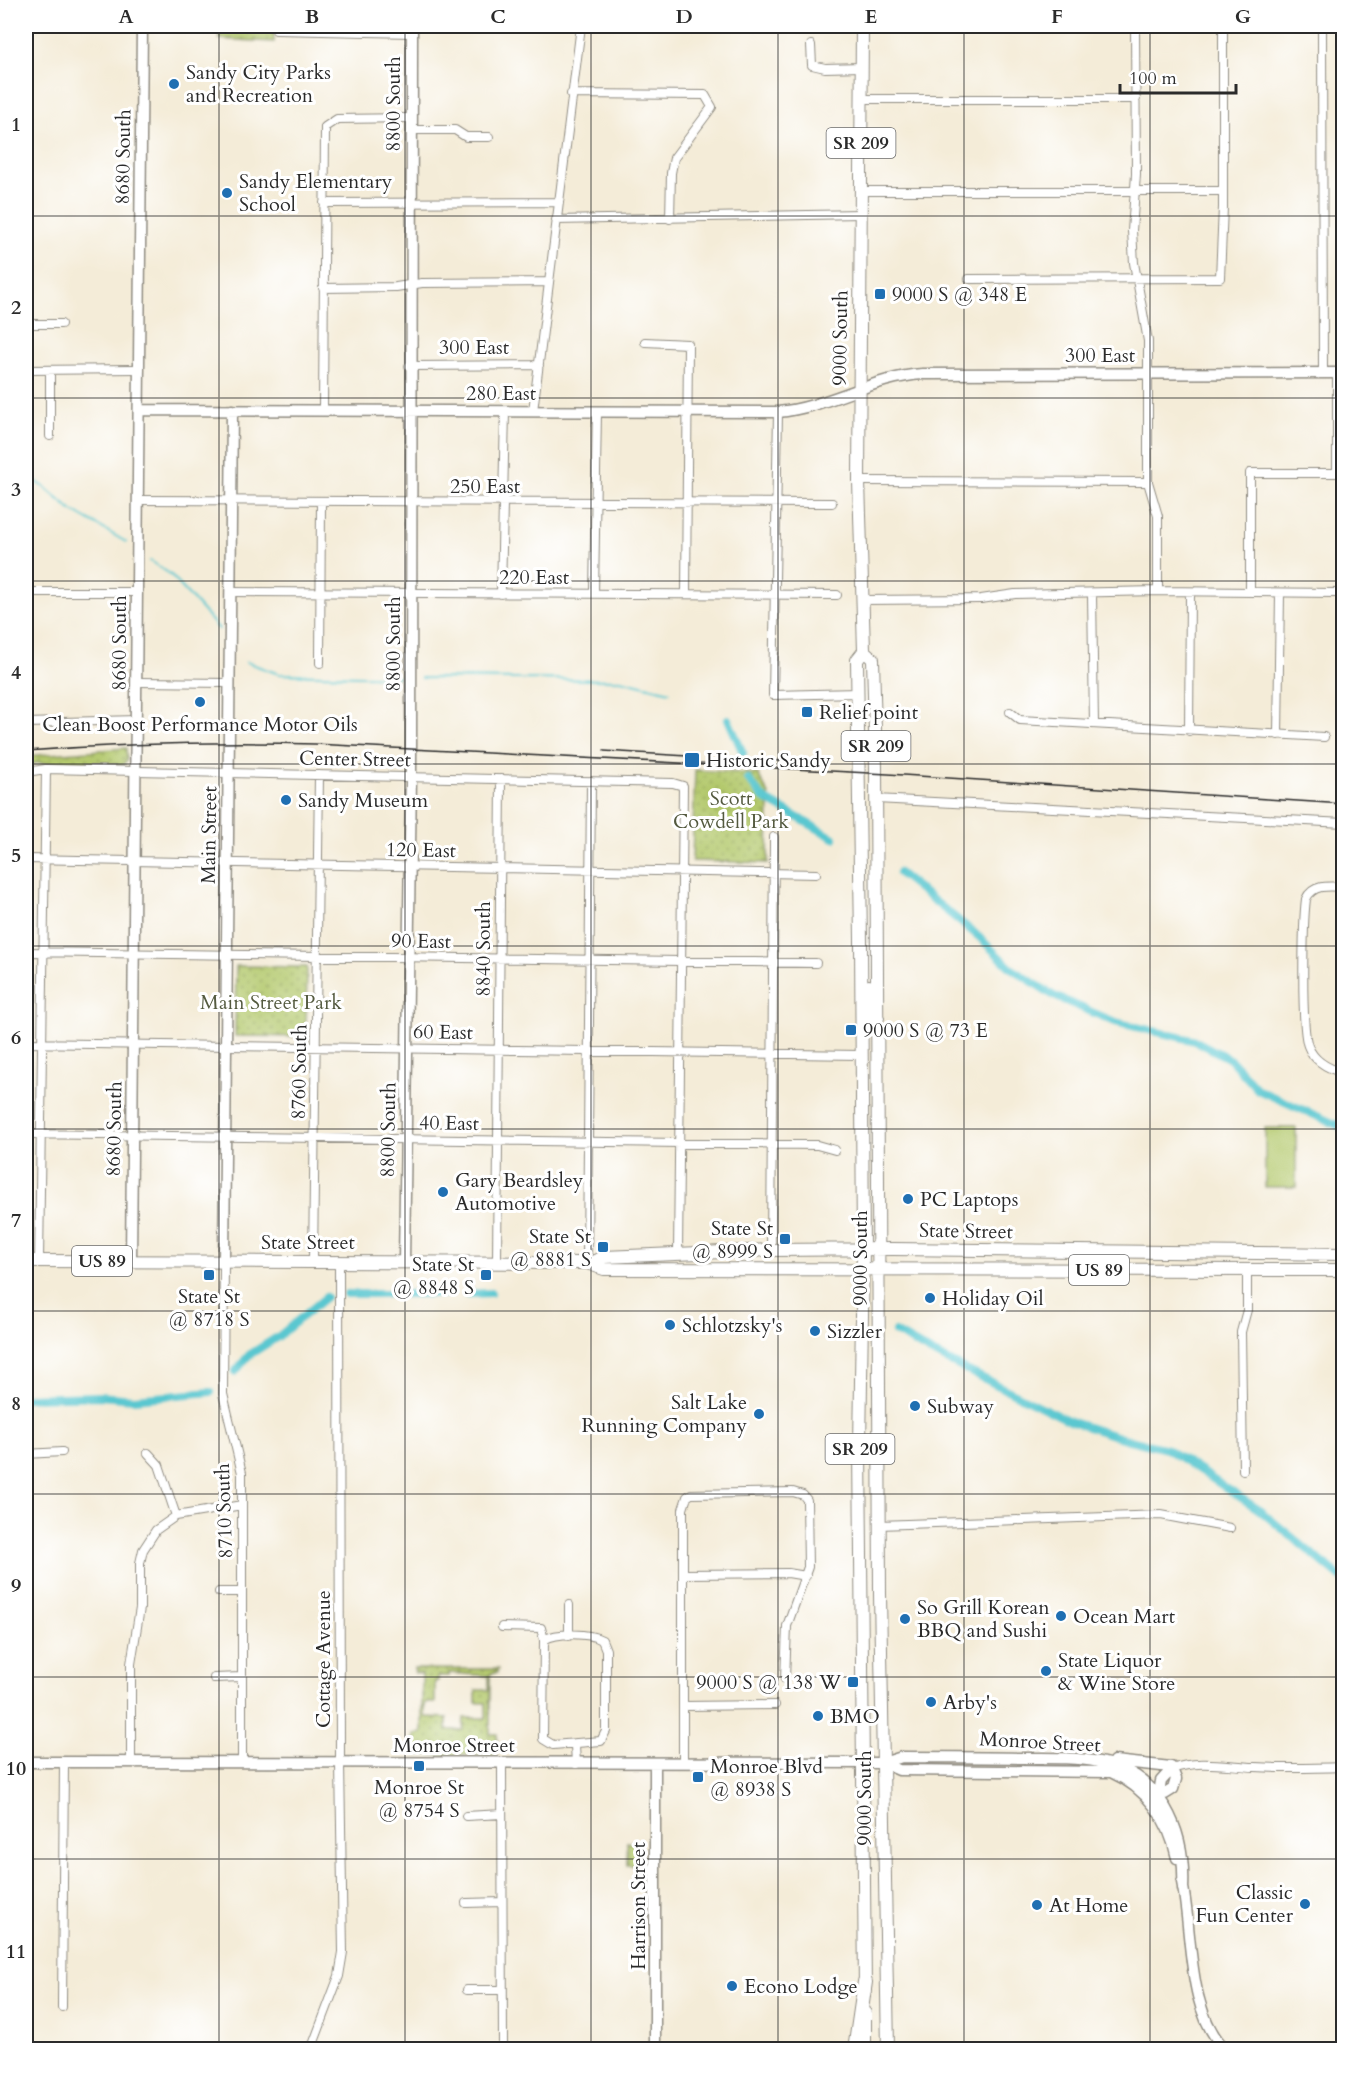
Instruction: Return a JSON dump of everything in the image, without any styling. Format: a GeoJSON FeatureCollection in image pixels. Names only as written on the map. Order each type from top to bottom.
{"type":"FeatureCollection","features":[{"type":"Feature","properties":{"kind":"highway"},"geometry":{"type":"LineString","coordinates":[[855,2049],[865,1982]]}},
{"type":"Feature","properties":{"kind":"main road","name":"9000 South"},"geometry":{"type":"LineString","coordinates":[[862,26],[859,481],[864,651],[857,660],[861,941],[860,1447],[865,2049]]}},
{"type":"Feature","properties":{"kind":"main road","name":"9000 South"},"geometry":{"type":"LineString","coordinates":[[864,651],[873,659],[876,799],[880,1269],[879,1525],[888,2049]]}},
{"type":"Feature","properties":{"kind":"main road"},"geometry":{"type":"LineString","coordinates":[[859,839],[870,806],[876,799]]}},
{"type":"Feature","properties":{"kind":"main road"},"geometry":{"type":"LineString","coordinates":[[861,941],[868,973],[869,1012],[872,1017],[878,1018]]}},
{"type":"Feature","properties":{"kind":"main road","name":"State Street"},"geometry":{"type":"LineString","coordinates":[[26,1261],[588,1263],[604,1257],[771,1250],[1344,1254]]}},
{"type":"Feature","properties":{"kind":"main road","name":"State Street"},"geometry":{"type":"LineString","coordinates":[[588,1263],[604,1269],[1344,1270]]}},
{"type":"Feature","properties":{"kind":"street","name":"8680 South"},"geometry":{"type":"LineString","coordinates":[[131,1261],[142,26]]}},
{"type":"Feature","properties":{"kind":"street"},"geometry":{"type":"LineString","coordinates":[[533,411],[580,26]]}},
{"type":"Feature","properties":{"kind":"street"},"geometry":{"type":"LineString","coordinates":[[1136,26],[1135,190],[1132,231],[1147,324],[1148,482],[1158,516],[1158,591]]}},
{"type":"Feature","properties":{"kind":"street"},"geometry":{"type":"LineString","coordinates":[[969,279],[1220,278],[1223,190],[1223,26]]}},
{"type":"Feature","properties":{"kind":"street"},"geometry":{"type":"LineString","coordinates":[[1322,26],[1323,373]]}},
{"type":"Feature","properties":{"kind":"street"},"geometry":{"type":"LineString","coordinates":[[276,30],[412,29]]}},
{"type":"Feature","properties":{"kind":"street","name":"8800 South"},"geometry":{"type":"LineString","coordinates":[[404,1262],[411,777],[412,29]]}},
{"type":"Feature","properties":{"kind":"street"},"geometry":{"type":"LineString","coordinates":[[811,45],[812,65],[825,68],[861,67]]}},
{"type":"Feature","properties":{"kind":"street"},"geometry":{"type":"LineString","coordinates":[[571,94],[705,95],[712,107],[674,158],[670,173],[670,219]]}},
{"type":"Feature","properties":{"kind":"street"},"geometry":{"type":"LineString","coordinates":[[861,99],[1136,99]]}},
{"type":"Feature","properties":{"kind":"street"},"geometry":{"type":"LineString","coordinates":[[323,410],[324,132],[327,123],[337,119],[411,124],[455,130],[466,137],[489,137]]}},
{"type":"Feature","properties":{"kind":"street"},"geometry":{"type":"LineString","coordinates":[[861,191],[1223,190]]}},
{"type":"Feature","properties":{"kind":"street"},"geometry":{"type":"LineString","coordinates":[[324,202],[558,202]]}},
{"type":"Feature","properties":{"kind":"street"},"geometry":{"type":"LineString","coordinates":[[556,220],[861,214]]}},
{"type":"Feature","properties":{"kind":"street"},"geometry":{"type":"LineString","coordinates":[[323,288],[549,282]]}},
{"type":"Feature","properties":{"kind":"street"},"geometry":{"type":"LineString","coordinates":[[26,324],[61,324]]}},
{"type":"Feature","properties":{"kind":"street"},"geometry":{"type":"LineString","coordinates":[[645,342],[688,344],[686,594]]}},
{"type":"Feature","properties":{"kind":"street","name":"300 East"},"geometry":{"type":"LineString","coordinates":[[410,366],[539,365]]}},
{"type":"Feature","properties":{"kind":"street"},"geometry":{"type":"LineString","coordinates":[[26,370],[140,369]]}},
{"type":"Feature","properties":{"kind":"street"},"geometry":{"type":"LineString","coordinates":[[50,370],[50,436]]}},
{"type":"Feature","properties":{"kind":"street"},"geometry":{"type":"LineString","coordinates":[[1250,592],[1250,473],[1340,473],[1340,373]]}},
{"type":"Feature","properties":{"kind":"street","name":"300 East"},"geometry":{"type":"LineString","coordinates":[[859,390],[890,378],[923,374],[1340,373]]}},
{"type":"Feature","properties":{"kind":"street","name":"280 East"},"geometry":{"type":"LineString","coordinates":[[140,410],[778,412],[810,407],[859,390]]}},
{"type":"Feature","properties":{"kind":"street","name":"Main Street"},"geometry":{"type":"LineString","coordinates":[[224,1261],[231,410]]}},
{"type":"Feature","properties":{"kind":"street"},"geometry":{"type":"LineString","coordinates":[[501,594],[505,411]]}},
{"type":"Feature","properties":{"kind":"street"},"geometry":{"type":"LineString","coordinates":[[594,594],[597,411]]}},
{"type":"Feature","properties":{"kind":"street"},"geometry":{"type":"LineString","coordinates":[[778,412],[773,695],[858,693]]}},
{"type":"Feature","properties":{"kind":"street"},"geometry":{"type":"LineString","coordinates":[[859,481],[1148,482]]}},
{"type":"Feature","properties":{"kind":"street","name":"250 East"},"geometry":{"type":"LineString","coordinates":[[138,500],[832,503]]}},
{"type":"Feature","properties":{"kind":"street"},"geometry":{"type":"LineString","coordinates":[[320,663],[321,501]]}},
{"type":"Feature","properties":{"kind":"street"},"geometry":{"type":"LineString","coordinates":[[862,600],[981,599],[1015,594],[1158,591],[1336,593]]}},
{"type":"Feature","properties":{"kind":"street"},"geometry":{"type":"LineString","coordinates":[[26,592],[137,592]]}},
{"type":"Feature","properties":{"kind":"street","name":"220 East"},"geometry":{"type":"LineString","coordinates":[[230,592],[837,595]]}},
{"type":"Feature","properties":{"kind":"street"},"geometry":{"type":"LineString","coordinates":[[1189,731],[1190,593]]}},
{"type":"Feature","properties":{"kind":"street"},"geometry":{"type":"LineString","coordinates":[[1278,735],[1280,593]]}},
{"type":"Feature","properties":{"kind":"street"},"geometry":{"type":"LineString","coordinates":[[1092,594],[1094,724]]}},
{"type":"Feature","properties":{"kind":"street"},"geometry":{"type":"LineString","coordinates":[[137,682],[229,683]]}},
{"type":"Feature","properties":{"kind":"street"},"geometry":{"type":"LineString","coordinates":[[1010,712],[1020,720],[1324,737]]}},
{"type":"Feature","properties":{"kind":"street"},"geometry":{"type":"LineString","coordinates":[[26,723],[137,720]]}},
{"type":"Feature","properties":{"kind":"street"},"geometry":{"type":"LineString","coordinates":[[39,1261],[46,769]]}},
{"type":"Feature","properties":{"kind":"street","name":"Center Street"},"geometry":{"type":"LineString","coordinates":[[26,772],[46,769],[591,781],[683,786],[682,871]]}},
{"type":"Feature","properties":{"kind":"street","name":"8760 South"},"geometry":{"type":"LineString","coordinates":[[313,1262],[319,775]]}},
{"type":"Feature","properties":{"kind":"street","name":"8840 South"},"geometry":{"type":"LineString","coordinates":[[497,1263],[501,779]]}},
{"type":"Feature","properties":{"kind":"street"},"geometry":{"type":"LineString","coordinates":[[588,1263],[591,781]]}},
{"type":"Feature","properties":{"kind":"street"},"geometry":{"type":"LineString","coordinates":[[876,799],[1344,823]]}},
{"type":"Feature","properties":{"kind":"street"},"geometry":{"type":"LineString","coordinates":[[771,1250],[774,837]]}},
{"type":"Feature","properties":{"kind":"street","name":"120 East"},"geometry":{"type":"LineString","coordinates":[[26,860],[816,874]]}},
{"type":"Feature","properties":{"kind":"street"},"geometry":{"type":"LineString","coordinates":[[678,1254],[682,871]]}},
{"type":"Feature","properties":{"kind":"street"},"geometry":{"type":"LineString","coordinates":[[1344,874],[1343,887],[1319,887],[1310,892],[1306,904],[1306,1038],[1308,1047],[1319,1062],[1344,1073]]}},
{"type":"Feature","properties":{"kind":"street","name":"90 East"},"geometry":{"type":"LineString","coordinates":[[26,952],[816,963]]}},
{"type":"Feature","properties":{"kind":"street","name":"60 East"},"geometry":{"type":"LineString","coordinates":[[26,1043],[860,1055]]}},
{"type":"Feature","properties":{"kind":"street","name":"40 East"},"geometry":{"type":"LineString","coordinates":[[26,1134],[772,1144],[817,1145],[835,1150]]}},
{"type":"Feature","properties":{"kind":"street","name":"8710 South"},"geometry":{"type":"LineString","coordinates":[[224,1261],[223,1394],[226,1414],[238,1450],[242,1505],[242,1762]]}},
{"type":"Feature","properties":{"kind":"street","name":"Cottage Avenue"},"geometry":{"type":"LineString","coordinates":[[311,2049],[343,1964],[340,1763],[339,1262]]}},
{"type":"Feature","properties":{"kind":"street"},"geometry":{"type":"LineString","coordinates":[[1243,1470],[1241,1332],[1247,1310],[1247,1269]]}},
{"type":"Feature","properties":{"kind":"street"},"geometry":{"type":"LineString","coordinates":[[26,1454],[62,1452]]}},
{"type":"Feature","properties":{"kind":"street"},"geometry":{"type":"LineString","coordinates":[[148,1453],[159,1465],[176,1516]]}},
{"type":"Feature","properties":{"kind":"street"},"geometry":{"type":"LineString","coordinates":[[683,1763],[682,1509],[687,1497],[697,1493],[793,1492],[803,1495],[809,1506],[806,1575],[787,1626],[785,1679]]}},
{"type":"Feature","properties":{"kind":"street"},"geometry":{"type":"LineString","coordinates":[[131,1762],[131,1664],[140,1608],[140,1563],[148,1539],[176,1516],[242,1505]]}},
{"type":"Feature","properties":{"kind":"street"},"geometry":{"type":"LineString","coordinates":[[879,1525],[1161,1515],[1230,1528]]}},
{"type":"Feature","properties":{"kind":"street"},"geometry":{"type":"LineString","coordinates":[[683,1574],[788,1573],[806,1575]]}},
{"type":"Feature","properties":{"kind":"street"},"geometry":{"type":"LineString","coordinates":[[219,1592],[243,1592]]}},
{"type":"Feature","properties":{"kind":"street"},"geometry":{"type":"LineString","coordinates":[[569,1605],[569,1636]]}},
{"type":"Feature","properties":{"kind":"street"},"geometry":{"type":"LineString","coordinates":[[502,1627],[541,1628],[544,1640],[543,1739],[553,1745],[596,1743],[605,1737],[606,1650],[602,1640],[592,1636],[552,1636],[544,1640]]}},
{"type":"Feature","properties":{"kind":"street"},"geometry":{"type":"LineString","coordinates":[[213,1678],[242,1677]]}},
{"type":"Feature","properties":{"kind":"street"},"geometry":{"type":"LineString","coordinates":[[683,1706],[775,1706]]}},
{"type":"Feature","properties":{"kind":"street"},"geometry":{"type":"LineString","coordinates":[[575,1745],[576,1764]]}},
{"type":"Feature","properties":{"kind":"street","name":"Monroe Street"},"geometry":{"type":"LineString","coordinates":[[26,1762],[883,1763],[902,1757],[1078,1758],[1108,1764],[1130,1772],[1158,1795],[1171,1816],[1179,1836],[1184,1870],[1183,1889]]}},
{"type":"Feature","properties":{"kind":"street"},"geometry":{"type":"LineString","coordinates":[[1078,1758],[1166,1765],[1172,1769]]}},
{"type":"Feature","properties":{"kind":"street"},"geometry":{"type":"LineString","coordinates":[[62,2007],[64,1762]]}},
{"type":"Feature","properties":{"kind":"street","name":"Harrison Street"},"geometry":{"type":"LineString","coordinates":[[655,1763],[655,2049]]}},
{"type":"Feature","properties":{"kind":"street","name":"Monroe Street"},"geometry":{"type":"LineString","coordinates":[[883,1763],[899,1770],[1111,1772],[1138,1788],[1158,1811],[1176,1852],[1200,2003],[1210,2029],[1226,2049]]}},
{"type":"Feature","properties":{"kind":"street"},"geometry":{"type":"LineString","coordinates":[[1111,1772],[1130,1779],[1158,1795],[1161,1781],[1172,1769],[1184,1765],[1228,1763],[1252,1767],[1344,1767]]}},
{"type":"Feature","properties":{"kind":"street"},"geometry":{"type":"LineString","coordinates":[[502,1764],[502,2049]]}},
{"type":"Feature","properties":{"kind":"street"},"geometry":{"type":"LineString","coordinates":[[466,1816],[502,1814]]}},
{"type":"Feature","properties":{"kind":"street"},"geometry":{"type":"LineString","coordinates":[[466,1903],[502,1902]]}},
{"type":"Feature","properties":{"kind":"street"},"geometry":{"type":"LineString","coordinates":[[467,1990],[502,1990]]}},
{"type":"Feature","properties":{"kind":"green space"},"geometry":{"type":"Polygon","coordinates":[[[219,26],[274,26],[274,42],[219,39],[219,26]]]}},
{"type":"Feature","properties":{"kind":"green space"},"geometry":{"type":"Polygon","coordinates":[[[126,748],[127,760],[123,765],[37,763],[26,766],[26,756],[126,748]]]}},
{"type":"Feature","properties":{"kind":"green space","name":"Scott Cowdell Park"},"geometry":{"type":"Polygon","coordinates":[[[695,770],[758,774],[769,795],[768,863],[692,861],[695,770]]]}},
{"type":"Feature","properties":{"kind":"green space","name":"Main Street Park"},"geometry":{"type":"Polygon","coordinates":[[[236,966],[307,967],[306,1037],[235,1036],[236,966]]]}},
{"type":"Feature","properties":{"kind":"green space"},"geometry":{"type":"Polygon","coordinates":[[[1265,1128],[1296,1128],[1296,1187],[1265,1187],[1265,1128]]]}},
{"type":"Feature","properties":{"kind":"green space"},"geometry":{"type":"Polygon","coordinates":[[[414,1669],[498,1669],[497,1673],[490,1674],[490,1734],[497,1734],[497,1755],[414,1755],[414,1734],[422,1733],[422,1674],[415,1673],[414,1669]],[[449,1673],[449,1676],[438,1676],[438,1681],[435,1681],[435,1703],[425,1703],[425,1717],[447,1718],[447,1730],[463,1730],[464,1718],[486,1718],[486,1703],[476,1703],[476,1690],[489,1690],[489,1676],[449,1673]]]}},
{"type":"Feature","properties":{"kind":"green space"},"geometry":{"type":"Polygon","coordinates":[[[627,1842],[639,1842],[639,1865],[627,1865],[627,1842]]]}},
{"type":"Feature","properties":{"kind":"waterway"},"geometry":{"type":"LineString","coordinates":[[26,475],[71,510],[126,542]]}},
{"type":"Feature","properties":{"kind":"waterway"},"geometry":{"type":"LineString","coordinates":[[150,561],[170,574],[219,629]]}},
{"type":"Feature","properties":{"kind":"waterway"},"geometry":{"type":"LineString","coordinates":[[246,662],[279,674],[402,677]]}},
{"type":"Feature","properties":{"kind":"waterway"},"geometry":{"type":"LineString","coordinates":[[421,678],[621,680],[670,692]]}},
{"type":"Feature","properties":{"kind":"waterway"},"geometry":{"type":"LineString","coordinates":[[728,719],[743,753]]}},
{"type":"Feature","properties":{"kind":"waterway"},"geometry":{"type":"LineString","coordinates":[[748,779],[763,798],[834,838]]}},
{"type":"Feature","properties":{"kind":"waterway"},"geometry":{"type":"LineString","coordinates":[[899,873],[978,936],[1011,968],[1054,996],[1115,1022],[1196,1041],[1230,1059],[1258,1090],[1344,1128]]}},
{"type":"Feature","properties":{"kind":"waterway"},"geometry":{"type":"LineString","coordinates":[[467,1294],[491,1293]]}},
{"type":"Feature","properties":{"kind":"waterway"},"geometry":{"type":"LineString","coordinates":[[347,1294],[444,1294]]}},
{"type":"Feature","properties":{"kind":"waterway"},"geometry":{"type":"LineString","coordinates":[[235,1372],[249,1355],[279,1336],[326,1297]]}},
{"type":"Feature","properties":{"kind":"waterway"},"geometry":{"type":"LineString","coordinates":[[895,1332],[932,1353],[1072,1422],[1125,1439],[1167,1449],[1258,1509],[1344,1580]]}},
{"type":"Feature","properties":{"kind":"waterway"},"geometry":{"type":"LineString","coordinates":[[26,1398],[100,1396],[134,1399],[211,1392]]}},
{"type":"Feature","properties":{"kind":"tram line"},"geometry":{"type":"LineString","coordinates":[[26,751],[170,744],[315,744],[888,774],[1344,804]]}},
{"type":"Feature","properties":{"kind":"tram line"},"geometry":{"type":"LineString","coordinates":[[604,751],[688,756]]}},
{"type":"Feature","properties":{"kind":"tram line"},"geometry":{"type":"LineString","coordinates":[[742,759],[784,761]]}},
{"type":"Feature","properties":{"kind":"place","name":"Sandy City Parks and Recreation"},"geometry":{"type":"Point","coordinates":[174,84]}},
{"type":"Feature","properties":{"kind":"place","name":"Sandy Elementary School"},"geometry":{"type":"Point","coordinates":[227,193]}},
{"type":"Feature","properties":{"kind":"place","name":"9000 S @ 348 E"},"geometry":{"type":"Point","coordinates":[880,294]}},
{"type":"Feature","properties":{"kind":"place","name":"Clean Boost Performance Motor Oils"},"geometry":{"type":"Point","coordinates":[200,702]}},
{"type":"Feature","properties":{"kind":"place","name":"Relief point"},"geometry":{"type":"Point","coordinates":[807,712]}},
{"type":"Feature","properties":{"kind":"place","name":"Historic Sandy"},"geometry":{"type":"Point","coordinates":[692,760]}},
{"type":"Feature","properties":{"kind":"place","name":"Sandy Museum"},"geometry":{"type":"Point","coordinates":[286,800]}},
{"type":"Feature","properties":{"kind":"place","name":"9000 S @ 73 E"},"geometry":{"type":"Point","coordinates":[851,1030]}},
{"type":"Feature","properties":{"kind":"place","name":"Gary Beardsley Automotive"},"geometry":{"type":"Point","coordinates":[443,1192]}},
{"type":"Feature","properties":{"kind":"place","name":"PC Laptops"},"geometry":{"type":"Point","coordinates":[908,1199]}},
{"type":"Feature","properties":{"kind":"place","name":"State St @ 8999 S"},"geometry":{"type":"Point","coordinates":[785,1239]}},
{"type":"Feature","properties":{"kind":"place","name":"State St @ 8881 S"},"geometry":{"type":"Point","coordinates":[603,1247]}},
{"type":"Feature","properties":{"kind":"place","name":"State St @ 8718 S"},"geometry":{"type":"Point","coordinates":[209,1275]}},
{"type":"Feature","properties":{"kind":"place","name":"State St @ 8848 S"},"geometry":{"type":"Point","coordinates":[486,1275]}},
{"type":"Feature","properties":{"kind":"place","name":"Holiday Oil"},"geometry":{"type":"Point","coordinates":[930,1298]}},
{"type":"Feature","properties":{"kind":"place","name":"Schlotzsky's"},"geometry":{"type":"Point","coordinates":[670,1325]}},
{"type":"Feature","properties":{"kind":"place","name":"Sizzler"},"geometry":{"type":"Point","coordinates":[815,1331]}},
{"type":"Feature","properties":{"kind":"place","name":"Subway"},"geometry":{"type":"Point","coordinates":[915,1406]}},
{"type":"Feature","properties":{"kind":"place","name":"Salt Lake Running Company"},"geometry":{"type":"Point","coordinates":[759,1414]}},
{"type":"Feature","properties":{"kind":"place","name":"Ocean Mart"},"geometry":{"type":"Point","coordinates":[1061,1616]}},
{"type":"Feature","properties":{"kind":"place","name":"So Grill Korean BBQ and Sushi"},"geometry":{"type":"Point","coordinates":[905,1619]}},
{"type":"Feature","properties":{"kind":"place","name":"State Liquor & Wine Store"},"geometry":{"type":"Point","coordinates":[1046,1671]}},
{"type":"Feature","properties":{"kind":"place","name":"9000 S @ 138 W"},"geometry":{"type":"Point","coordinates":[853,1682]}},
{"type":"Feature","properties":{"kind":"place","name":"Arby's"},"geometry":{"type":"Point","coordinates":[931,1702]}},
{"type":"Feature","properties":{"kind":"place","name":"BMO"},"geometry":{"type":"Point","coordinates":[818,1716]}},
{"type":"Feature","properties":{"kind":"place","name":"Monroe St @ 8754 S"},"geometry":{"type":"Point","coordinates":[419,1766]}},
{"type":"Feature","properties":{"kind":"place","name":"Monroe Blvd @ 8938 S"},"geometry":{"type":"Point","coordinates":[698,1777]}},
{"type":"Feature","properties":{"kind":"place","name":"Classic Fun Center"},"geometry":{"type":"Point","coordinates":[1305,1904]}},
{"type":"Feature","properties":{"kind":"place","name":"At Home"},"geometry":{"type":"Point","coordinates":[1037,1905]}},
{"type":"Feature","properties":{"kind":"place","name":"Econo Lodge"},"geometry":{"type":"Point","coordinates":[732,1986]}}]}
